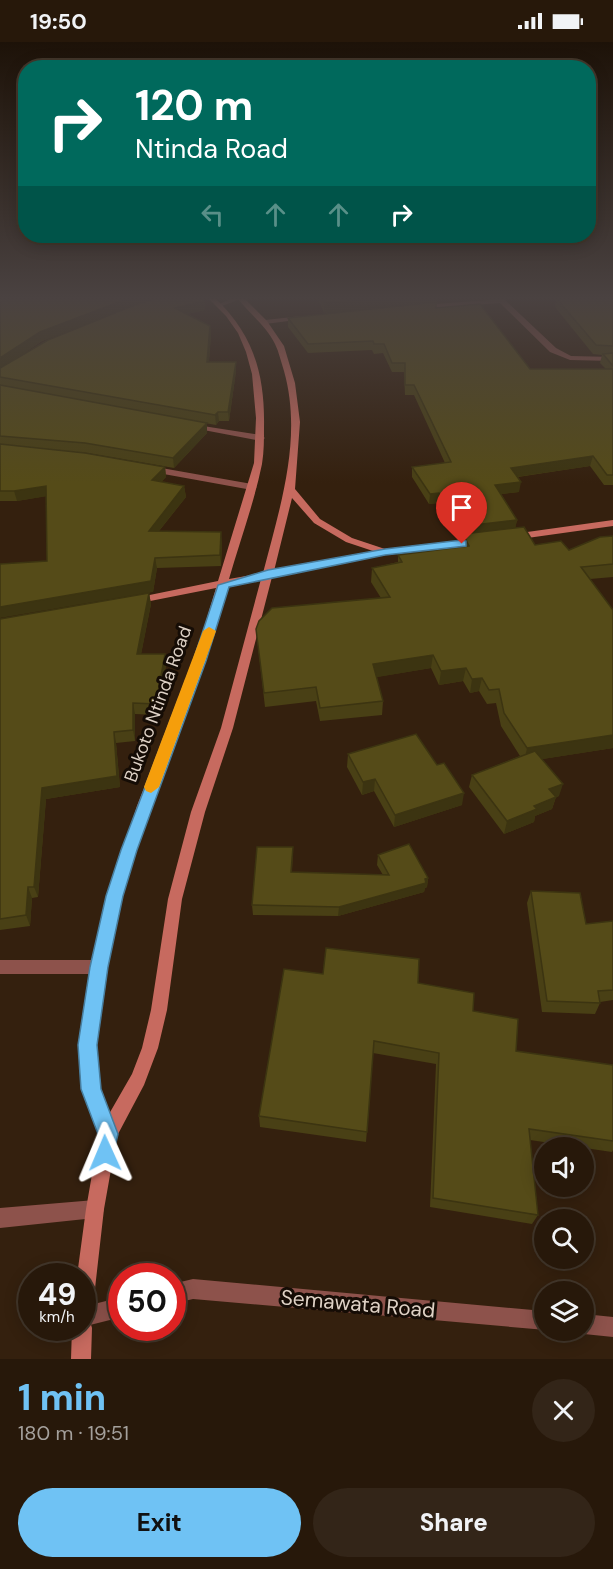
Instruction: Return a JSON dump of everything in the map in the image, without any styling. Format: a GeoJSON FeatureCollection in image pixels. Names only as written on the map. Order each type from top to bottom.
{"type":"FeatureCollection","features":[{"type":"Feature","properties":{"kind":"main road","name":"Bukoto Ntinda Road"},"geometry":{"type":"LineString","coordinates":[[108,1134],[91,1089],[87,1045],[99,967],[118,884],[144,806],[200,661],[252,487],[261,438],[258,384],[253,360]]}},
{"type":"Feature","properties":{"kind":"main road"},"geometry":{"type":"LineString","coordinates":[[88,1263],[108,1134],[138,1079],[150,1048],[159,1010],[175,899],[198,812],[227,728],[242,661],[290,489],[296,422],[291,383],[284,360]]}},
{"type":"Feature","properties":{"kind":"main road"},"geometry":{"type":"LineString","coordinates":[[290,489],[317,521],[349,540],[385,552]]}},
{"type":"Feature","properties":{"kind":"main road"},"geometry":{"type":"LineString","coordinates":[[504,538],[613,523]]}},
{"type":"Feature","properties":{"kind":"main road"},"geometry":{"type":"LineString","coordinates":[[118,604],[385,552],[492,540]]}},
{"type":"Feature","properties":{"kind":"main road"},"geometry":{"type":"LineString","coordinates":[[81,1359],[82,1341]]}},
{"type":"Feature","properties":{"kind":"street"},"geometry":{"type":"LineString","coordinates":[[181,424],[261,438]]}},
{"type":"Feature","properties":{"kind":"street"},"geometry":{"type":"LineString","coordinates":[[134,466],[252,487]]}},
{"type":"Feature","properties":{"kind":"street"},"geometry":{"type":"LineString","coordinates":[[0,967],[99,967]]}},
{"type":"Feature","properties":{"kind":"street"},"geometry":{"type":"LineString","coordinates":[[0,1218],[95,1209]]}},
{"type":"Feature","properties":{"kind":"street","name":"Semawata Road"},"geometry":{"type":"LineString","coordinates":[[186,1291],[193,1289],[534,1320]]}},
{"type":"Feature","properties":{"kind":"street"},"geometry":{"type":"LineString","coordinates":[[594,1325],[613,1327]]}},
{"type":"Feature","properties":{"kind":"building"},"geometry":{"type":"Polygon","coordinates":[[[13,360],[236,362],[228,412],[218,412],[215,415],[0,377],[0,368],[13,360]]]}},
{"type":"Feature","properties":{"kind":"building"},"geometry":{"type":"Polygon","coordinates":[[[391,360],[523,360],[530,369],[613,369],[613,475],[607,475],[593,456],[511,468],[521,482],[495,485],[517,520],[457,527],[439,493],[430,494],[412,467],[451,462],[414,385],[405,385],[405,363],[392,363],[391,360]]]}},
{"type":"Feature","properties":{"kind":"building"},"geometry":{"type":"Polygon","coordinates":[[[0,385],[207,423],[173,458],[85,443],[0,436],[0,385]]]}},
{"type":"Feature","properties":{"kind":"building"},"geometry":{"type":"Polygon","coordinates":[[[0,444],[85,453],[165,467],[152,480],[184,486],[149,531],[221,532],[220,555],[155,558],[151,581],[0,607],[0,564],[47,561],[46,486],[0,491],[0,444]]]}},
{"type":"Feature","properties":{"kind":"building"},"geometry":{"type":"Polygon","coordinates":[[[524,527],[535,545],[561,541],[569,550],[600,537],[613,536],[613,564],[581,567],[613,610],[613,735],[527,748],[504,713],[499,689],[489,690],[482,678],[472,679],[466,668],[441,671],[433,655],[373,664],[383,701],[320,708],[316,687],[264,693],[256,629],[259,621],[272,608],[390,597],[372,568],[402,562],[398,555],[469,546],[463,534],[524,527]]]}},
{"type":"Feature","properties":{"kind":"building"},"geometry":{"type":"Polygon","coordinates":[[[149,593],[137,654],[165,654],[156,704],[133,703],[133,730],[114,732],[117,776],[42,788],[34,887],[28,887],[26,915],[0,919],[0,619],[149,593]]]}},
{"type":"Feature","properties":{"kind":"building"},"geometry":{"type":"Polygon","coordinates":[[[416,734],[437,765],[444,763],[464,793],[395,815],[375,779],[363,782],[348,754],[416,734]]]}},
{"type":"Feature","properties":{"kind":"building"},"geometry":{"type":"Polygon","coordinates":[[[535,751],[563,784],[549,789],[556,797],[534,806],[537,809],[507,821],[472,775],[535,751]]]}},
{"type":"Feature","properties":{"kind":"building"},"geometry":{"type":"Polygon","coordinates":[[[409,844],[428,878],[425,879],[426,883],[339,907],[252,905],[257,847],[293,847],[291,872],[389,875],[378,855],[409,844]]]}},
{"type":"Feature","properties":{"kind":"building"},"geometry":{"type":"Polygon","coordinates":[[[531,891],[580,893],[586,924],[613,921],[613,990],[598,991],[600,1003],[547,1001],[531,891]]]}},
{"type":"Feature","properties":{"kind":"building"},"geometry":{"type":"Polygon","coordinates":[[[326,948],[419,959],[418,983],[474,993],[473,1011],[518,1019],[516,1051],[613,1065],[613,1141],[529,1129],[534,1197],[536,1197],[537,1209],[534,1209],[534,1214],[433,1198],[439,1053],[374,1041],[367,1132],[259,1116],[284,969],[323,974],[326,948]]]}},
{"type":"Feature","properties":{"kind":"slow traffic"},"geometry":{"type":"LineString","coordinates":[[151,787],[200,661],[209,631]]}},
{"type":"Feature","properties":{"kind":"route"},"geometry":{"type":"LineString","coordinates":[[105,1153],[108,1134],[91,1089],[87,1045],[99,967],[115,896],[129,850],[200,661],[224,585],[268,574],[385,552],[462,544]]}}]}
